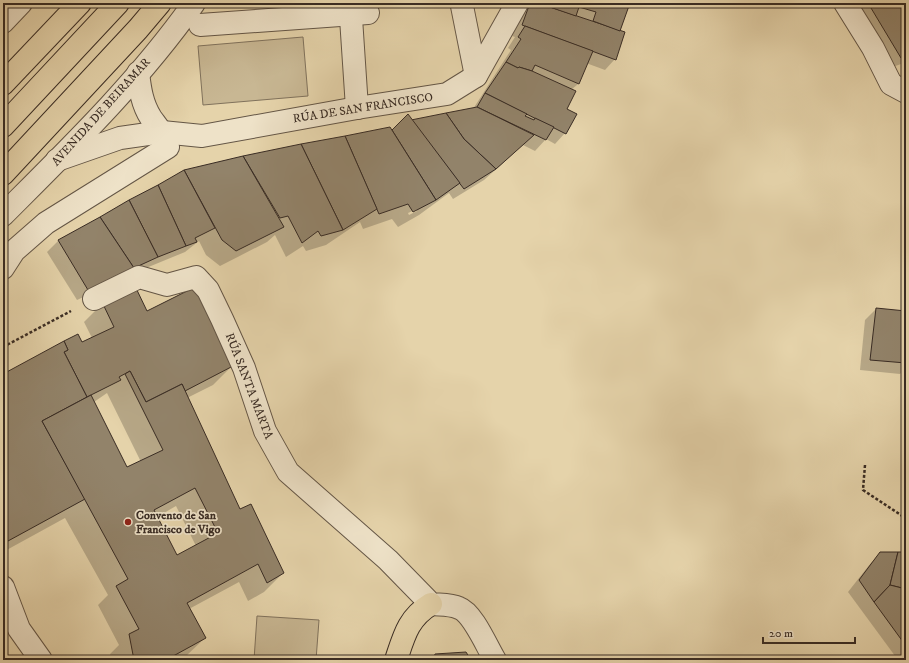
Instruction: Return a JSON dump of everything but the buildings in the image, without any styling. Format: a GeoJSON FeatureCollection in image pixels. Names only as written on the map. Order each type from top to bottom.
{"type":"FeatureCollection","features":[{"type":"Feature","properties":{"kind":"main road"},"geometry":{"type":"LineString","coordinates":[[3,84],[80,3]]}},
{"type":"Feature","properties":{"kind":"main road"},"geometry":{"type":"LineString","coordinates":[[3,126],[118,3]]}},
{"type":"Feature","properties":{"kind":"main road"},"geometry":{"type":"LineString","coordinates":[[3,174],[138,29],[160,3]]}},
{"type":"Feature","properties":{"kind":"main road"},"geometry":{"type":"LineString","coordinates":[[396,660],[410,621],[421,610],[431,604]]}},
{"type":"Feature","properties":{"kind":"street"},"geometry":{"type":"LineString","coordinates":[[3,22],[21,3]]}},
{"type":"Feature","properties":{"kind":"street","name":"AVENIDA DE BEIRAMAR"},"geometry":{"type":"LineString","coordinates":[[3,216],[58,160],[138,73],[179,25],[194,3]]}},
{"type":"Feature","properties":{"kind":"street","name":"RÚA DE SAN FRANCISCO"},"geometry":{"type":"LineString","coordinates":[[58,160],[120,138],[162,132],[202,136],[357,108],[447,94],[476,76],[517,3]]}},
{"type":"Feature","properties":{"kind":"street"},"geometry":{"type":"LineString","coordinates":[[845,3],[873,48],[891,84],[906,92]]}},
{"type":"Feature","properties":{"kind":"street"},"geometry":{"type":"LineString","coordinates":[[462,6],[476,76]]}},
{"type":"Feature","properties":{"kind":"street"},"geometry":{"type":"LineString","coordinates":[[200,25],[356,10],[357,108]]}},
{"type":"Feature","properties":{"kind":"street"},"geometry":{"type":"LineString","coordinates":[[3,268],[14,251],[46,223],[168,147],[162,132],[150,117],[141,96],[138,73]]}},
{"type":"Feature","properties":{"kind":"street","name":"RÚA SANTA MARTA"},"geometry":{"type":"LineString","coordinates":[[94,299],[139,277],[167,285],[196,277],[208,290],[222,319],[244,368],[265,431],[288,472],[388,560],[431,604]]}},
{"type":"Feature","properties":{"kind":"street"},"geometry":{"type":"LineString","coordinates":[[3,586],[19,629],[41,660]]}},
{"type":"Feature","properties":{"kind":"street"},"geometry":{"type":"LineString","coordinates":[[431,604],[449,605],[461,608],[471,619],[495,660]]}},
{"type":"Feature","properties":{"kind":"path"},"geometry":{"type":"LineString","coordinates":[[3,347],[94,299]]}},
{"type":"Feature","properties":{"kind":"path"},"geometry":{"type":"LineString","coordinates":[[865,464],[863,490],[901,515],[906,521]]}},
{"type":"Feature","properties":{"kind":"shaded area"},"geometry":{"type":"Polygon","coordinates":[[[303,37],[308,96],[203,105],[198,46],[303,37]]]}},
{"type":"Feature","properties":{"kind":"shaded area"},"geometry":{"type":"Polygon","coordinates":[[[257,616],[319,620],[316,660],[254,660],[257,616]]]}},
{"type":"Feature","properties":{"kind":"place","name":"Convento de San Francisco de Vigo"},"geometry":{"type":"Point","coordinates":[128,522]}}]}
